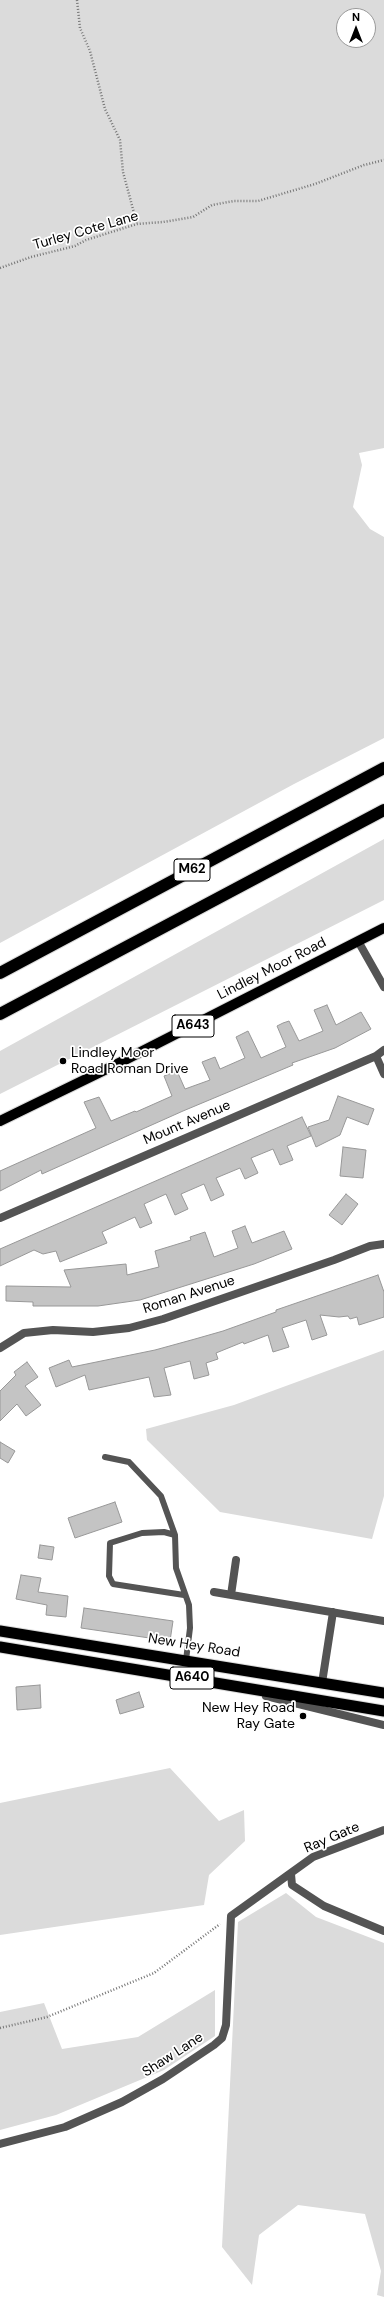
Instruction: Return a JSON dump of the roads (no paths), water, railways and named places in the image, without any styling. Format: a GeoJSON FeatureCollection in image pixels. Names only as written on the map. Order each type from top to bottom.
{"type":"FeatureCollection","features":[{"type":"Feature","properties":{"kind":"highway","name":"M62"},"geometry":{"type":"LineString","coordinates":[[0,973],[384,768]]}},
{"type":"Feature","properties":{"kind":"highway","name":"M62"},"geometry":{"type":"LineString","coordinates":[[0,1014],[384,810]]}},
{"type":"Feature","properties":{"kind":"highway","name":"New Hey Road"},"geometry":{"type":"LineString","coordinates":[[0,1631],[384,1693]]}},
{"type":"Feature","properties":{"kind":"highway","name":"A640"},"geometry":{"type":"LineString","coordinates":[[0,1647],[384,1711]]}},
{"type":"Feature","properties":{"kind":"main road","name":"Lindley Moor Road"},"geometry":{"type":"LineString","coordinates":[[0,1121],[119,1064],[384,928]]}},
{"type":"Feature","properties":{"kind":"street"},"geometry":{"type":"LineString","coordinates":[[358,941],[384,987]]}},
{"type":"Feature","properties":{"kind":"street","name":"Mount Avenue"},"geometry":{"type":"LineString","coordinates":[[0,1218],[376,1056],[384,1050]]}},
{"type":"Feature","properties":{"kind":"street"},"geometry":{"type":"LineString","coordinates":[[376,1056],[384,1074]]}},
{"type":"Feature","properties":{"kind":"street","name":"Roman Avenue"},"geometry":{"type":"LineString","coordinates":[[0,1348],[24,1333],[53,1330],[92,1332],[129,1328],[163,1319],[334,1260],[370,1246],[384,1244]]}},
{"type":"Feature","properties":{"kind":"street"},"geometry":{"type":"LineString","coordinates":[[231,1595],[236,1560]]}},
{"type":"Feature","properties":{"kind":"street"},"geometry":{"type":"LineString","coordinates":[[214,1592],[384,1621]]}},
{"type":"Feature","properties":{"kind":"street"},"geometry":{"type":"LineString","coordinates":[[322,1683],[333,1612]]}},
{"type":"Feature","properties":{"kind":"street"},"geometry":{"type":"LineString","coordinates":[[216,1682],[384,1725]]}},
{"type":"Feature","properties":{"kind":"street","name":"Ray Gate"},"geometry":{"type":"LineString","coordinates":[[291,1874],[313,1857],[384,1830]]}},
{"type":"Feature","properties":{"kind":"street"},"geometry":{"type":"LineString","coordinates":[[291,1874],[292,1885],[324,1906],[384,1931]]}},
{"type":"Feature","properties":{"kind":"street","name":"Shaw Lane"},"geometry":{"type":"LineString","coordinates":[[0,2144],[65,2127],[122,2102],[163,2079],[222,2038],[226,2025],[231,1916],[291,1874]]}},
{"type":"Feature","properties":{"kind":"lane"},"geometry":{"type":"LineString","coordinates":[[105,1457],[129,1462],[161,1496],[175,1535],[176,1568],[184,1595],[189,1605],[190,1628],[186,1660]]}},
{"type":"Feature","properties":{"kind":"lane"},"geometry":{"type":"LineString","coordinates":[[175,1535],[164,1532],[142,1533],[110,1543],[109,1576],[113,1584],[184,1595]]}},
{"type":"Feature","properties":{"kind":"place","name":"Lindley Moor Road Roman Drive"},"geometry":{"type":"Point","coordinates":[63,1061]}},
{"type":"Feature","properties":{"kind":"place","name":"New Hey Road Ray Gate"},"geometry":{"type":"Point","coordinates":[303,1716]}}]}
